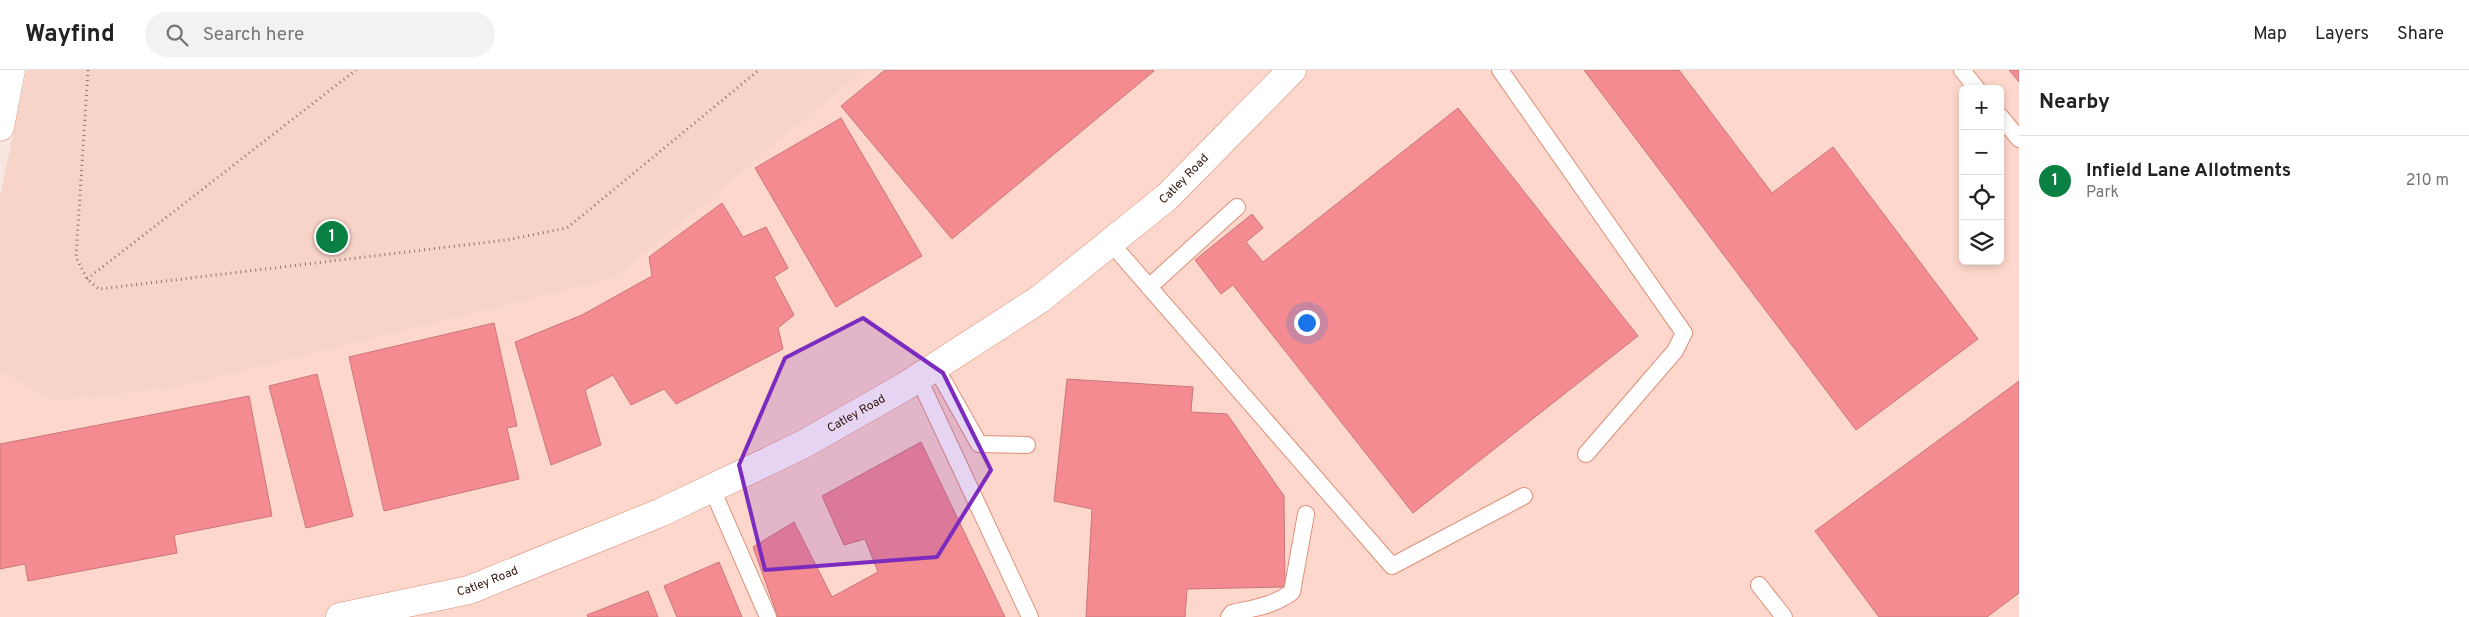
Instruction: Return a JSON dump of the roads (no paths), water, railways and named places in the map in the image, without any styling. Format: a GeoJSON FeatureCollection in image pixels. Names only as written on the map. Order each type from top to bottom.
{"type":"FeatureCollection","features":[{"type":"Feature","properties":{"kind":"street"},"geometry":{"type":"LineString","coordinates":[[0,127],[11,70]]}},
{"type":"Feature","properties":{"kind":"street","name":"Catley Road"},"geometry":{"type":"LineString","coordinates":[[340,617],[469,590],[662,512],[802,445],[927,372],[1040,299],[1167,197],[1292,70]]}},
{"type":"Feature","properties":{"kind":"lane"},"geometry":{"type":"LineString","coordinates":[[1500,70],[1684,333],[1676,352],[1586,454]]}},
{"type":"Feature","properties":{"kind":"lane"},"geometry":{"type":"LineString","coordinates":[[1962,70],[1974,85]]}},
{"type":"Feature","properties":{"kind":"lane"},"geometry":{"type":"LineString","coordinates":[[2004,121],[2019,139]]}},
{"type":"Feature","properties":{"kind":"lane"},"geometry":{"type":"LineString","coordinates":[[1149,287],[1237,207]]}},
{"type":"Feature","properties":{"kind":"lane"},"geometry":{"type":"LineString","coordinates":[[1110,242],[1392,566],[1524,496]]}},
{"type":"Feature","properties":{"kind":"lane"},"geometry":{"type":"LineString","coordinates":[[927,372],[979,444],[1027,445]]}},
{"type":"Feature","properties":{"kind":"lane"},"geometry":{"type":"LineString","coordinates":[[927,372],[1030,617]]}},
{"type":"Feature","properties":{"kind":"lane"},"geometry":{"type":"LineString","coordinates":[[712,489],[768,617]]}},
{"type":"Feature","properties":{"kind":"lane"},"geometry":{"type":"LineString","coordinates":[[1229,617],[1232,613],[1266,607],[1292,592],[1306,514]]}},
{"type":"Feature","properties":{"kind":"lane"},"geometry":{"type":"LineString","coordinates":[[1759,585],[1784,617]]}},
{"type":"Feature","properties":{"kind":"place","name":"Infield Lane Allotments"},"geometry":{"type":"Point","coordinates":[332,237]}}]}
